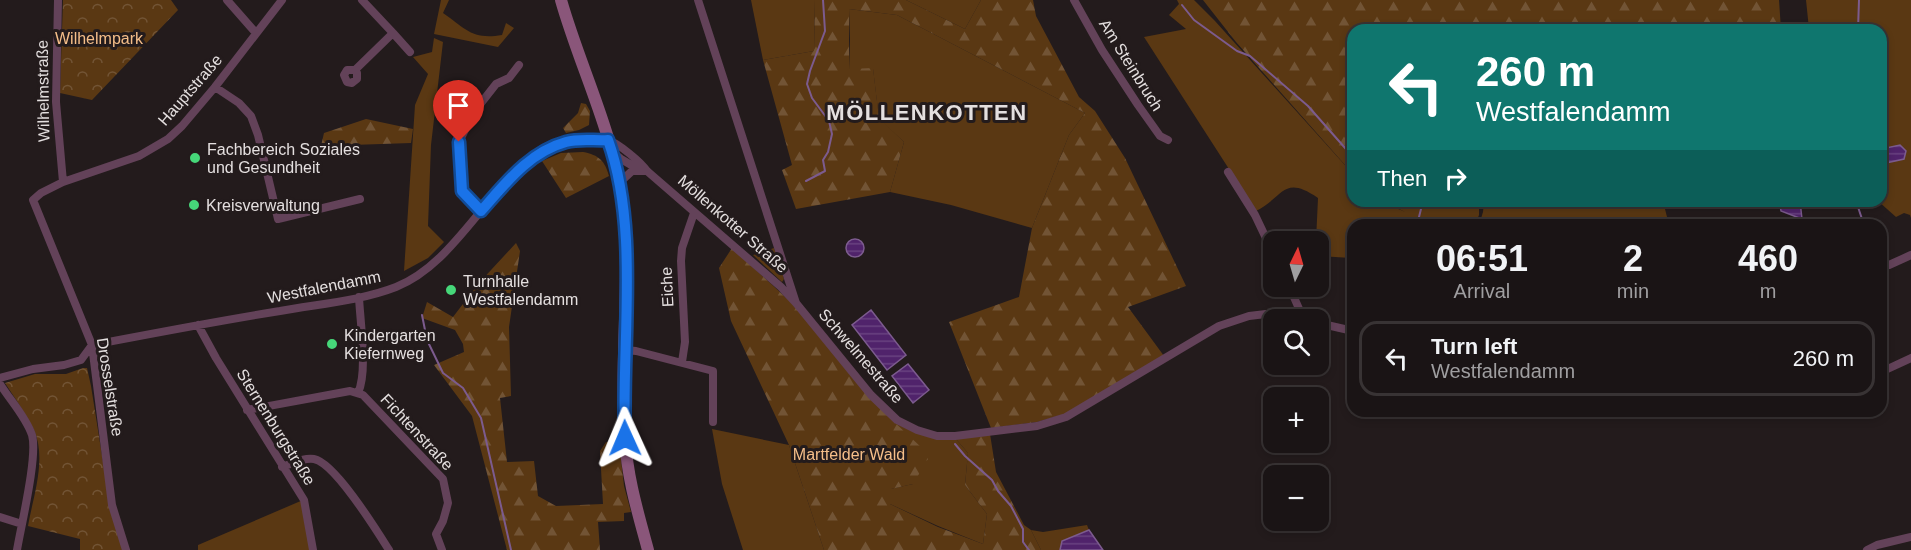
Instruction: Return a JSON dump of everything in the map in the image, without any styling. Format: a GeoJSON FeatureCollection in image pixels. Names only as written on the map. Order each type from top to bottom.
{"type":"FeatureCollection","features":[{"type":"Feature","properties":{"kind":"main road"},"geometry":{"type":"LineString","coordinates":[[561,0],[614,154],[619,183],[625,248],[624,418],[627,463],[648,550]]}},
{"type":"Feature","properties":{"kind":"street","name":"Wilhelmstraße"},"geometry":{"type":"LineString","coordinates":[[58,0],[56,102],[63,182]]}},
{"type":"Feature","properties":{"kind":"street"},"geometry":{"type":"LineString","coordinates":[[227,0],[256,33]]}},
{"type":"Feature","properties":{"kind":"street","name":"Hauptstraße"},"geometry":{"type":"LineString","coordinates":[[33,200],[41,193],[63,182],[139,156],[163,143],[182,126],[215,87],[282,0]]}},
{"type":"Feature","properties":{"kind":"street"},"geometry":{"type":"LineString","coordinates":[[362,0],[410,52]]}},
{"type":"Feature","properties":{"kind":"street","name":"Schwelmestraße"},"geometry":{"type":"LineString","coordinates":[[698,0],[796,303],[871,395],[897,420],[916,430],[938,436],[1037,426],[1066,417],[1219,326],[1249,316],[1263,315]]}},
{"type":"Feature","properties":{"kind":"street","name":"Am Steinbruch"},"geometry":{"type":"LineString","coordinates":[[1074,0],[1137,105],[1160,136],[1168,140]]}},
{"type":"Feature","properties":{"kind":"street"},"geometry":{"type":"LineString","coordinates":[[355,70],[393,33]]}},
{"type":"Feature","properties":{"kind":"street"},"geometry":{"type":"LineString","coordinates":[[481,211],[462,191],[459,142],[474,112],[496,84],[509,78],[519,65]]}},
{"type":"Feature","properties":{"kind":"street"},"geometry":{"type":"LineString","coordinates":[[215,87],[239,103],[251,116],[279,219],[360,199]]}},
{"type":"Feature","properties":{"kind":"street","name":"Westfalendamm"},"geometry":{"type":"LineString","coordinates":[[0,378],[81,360],[92,345],[359,297],[398,286],[420,274],[455,242],[528,162],[548,149],[568,141],[614,154]]}},
{"type":"Feature","properties":{"kind":"street"},"geometry":{"type":"LineString","coordinates":[[614,154],[625,156],[630,154]]}},
{"type":"Feature","properties":{"kind":"street","name":"Möllenkotter Straße"},"geometry":{"type":"LineString","coordinates":[[614,154],[630,154],[641,161],[643,170]]}},
{"type":"Feature","properties":{"kind":"street","name":"Möllenkotter Straße"},"geometry":{"type":"LineString","coordinates":[[614,154],[643,170],[745,255],[796,303]]}},
{"type":"Feature","properties":{"kind":"street"},"geometry":{"type":"LineString","coordinates":[[619,183],[632,171],[643,170]]}},
{"type":"Feature","properties":{"kind":"street"},"geometry":{"type":"LineString","coordinates":[[1228,171],[1263,232]]}},
{"type":"Feature","properties":{"kind":"street","name":"Drosselstraße"},"geometry":{"type":"LineString","coordinates":[[33,200],[92,345],[111,505],[126,550]]}},
{"type":"Feature","properties":{"kind":"street","name":"Eiche"},"geometry":{"type":"LineString","coordinates":[[682,362],[685,342],[682,248],[694,213]]}},
{"type":"Feature","properties":{"kind":"street"},"geometry":{"type":"LineString","coordinates":[[1887,265],[1911,255]]}},
{"type":"Feature","properties":{"kind":"street"},"geometry":{"type":"LineString","coordinates":[[358,393],[363,364],[359,297]]}},
{"type":"Feature","properties":{"kind":"street","name":"Sternenburgstraße"},"geometry":{"type":"LineString","coordinates":[[198,325],[304,500],[313,550]]}},
{"type":"Feature","properties":{"kind":"street"},"geometry":{"type":"LineString","coordinates":[[1329,326],[1347,330]]}},
{"type":"Feature","properties":{"kind":"street"},"geometry":{"type":"LineString","coordinates":[[625,350],[713,371],[713,422]]}},
{"type":"Feature","properties":{"kind":"street"},"geometry":{"type":"LineString","coordinates":[[1887,369],[1911,358]]}},
{"type":"Feature","properties":{"kind":"street"},"geometry":{"type":"LineString","coordinates":[[0,384],[31,433],[34,446],[17,550]]}},
{"type":"Feature","properties":{"kind":"street","name":"Fichtenstraße"},"geometry":{"type":"LineString","coordinates":[[248,410],[350,392],[358,393],[443,479],[448,503],[443,521],[436,534],[442,550]]}},
{"type":"Feature","properties":{"kind":"street"},"geometry":{"type":"LineString","coordinates":[[282,467],[310,459],[316,459],[322,463],[337,477],[362,509],[388,550]]}},
{"type":"Feature","properties":{"kind":"street"},"geometry":{"type":"LineString","coordinates":[[0,517],[22,524]]}},
{"type":"Feature","properties":{"kind":"street"},"geometry":{"type":"LineString","coordinates":[[1867,550],[1877,545],[1911,537]]}},
{"type":"Feature","properties":{"kind":"green space","name":"Wilhelmpark"},"geometry":{"type":"Polygon","coordinates":[[[63,0],[171,0],[178,10],[92,100],[60,93],[63,0]]]}},
{"type":"Feature","properties":{"kind":"green space"},"geometry":{"type":"Polygon","coordinates":[[[441,0],[449,0],[443,13],[470,32],[492,36],[502,35],[506,23],[514,28],[498,47],[434,34],[441,0]]]}},
{"type":"Feature","properties":{"kind":"green space"},"geometry":{"type":"Polygon","coordinates":[[[751,0],[815,0],[814,51],[763,60],[751,0]]]}},
{"type":"Feature","properties":{"kind":"green space"},"geometry":{"type":"Polygon","coordinates":[[[815,0],[906,0],[965,29],[981,0],[1033,0],[1036,16],[1079,97],[1095,111],[1125,158],[1186,286],[1128,307],[1164,356],[1065,414],[1037,422],[991,428],[949,322],[1019,297],[1032,228],[1069,135],[1085,113],[897,15],[849,9],[849,69],[873,68],[879,118],[904,142],[890,192],[796,209],[782,170],[792,165],[763,60],[814,51],[815,0]]]}},
{"type":"Feature","properties":{"kind":"green space"},"geometry":{"type":"Polygon","coordinates":[[[906,0],[981,0],[965,29],[906,0]]]}},
{"type":"Feature","properties":{"kind":"green space"},"geometry":{"type":"Polygon","coordinates":[[[1177,0],[1194,0],[1215,21],[1347,167],[1347,207],[1394,207],[1405,212],[1395,207],[1479,207],[1477,219],[1347,219],[1347,258],[1329,257],[1329,231],[1316,231],[1318,198],[1306,191],[1297,188],[1284,190],[1256,211],[1144,37],[1186,29],[1169,15],[1179,4],[1177,0]]]}},
{"type":"Feature","properties":{"kind":"green space"},"geometry":{"type":"Polygon","coordinates":[[[1203,0],[1779,0],[1781,24],[1347,24],[1347,167],[1236,42],[1203,0]]]}},
{"type":"Feature","properties":{"kind":"green space"},"geometry":{"type":"Polygon","coordinates":[[[1806,0],[1911,0],[1911,218],[1910,215],[1904,213],[1896,217],[1885,207],[1887,207],[1887,24],[1808,24],[1806,0]]]}},
{"type":"Feature","properties":{"kind":"green space"},"geometry":{"type":"Polygon","coordinates":[[[849,9],[897,15],[1085,113],[1069,135],[1032,228],[951,205],[890,192],[904,142],[879,119],[873,69],[849,70],[849,9]]]}},
{"type":"Feature","properties":{"kind":"green space"},"geometry":{"type":"Polygon","coordinates":[[[434,38],[443,42],[431,145],[428,226],[444,242],[428,258],[404,271],[415,105],[428,74],[413,57],[432,52],[434,38]]]}},
{"type":"Feature","properties":{"kind":"green space"},"geometry":{"type":"Polygon","coordinates":[[[581,103],[586,104],[590,111],[589,125],[566,133],[563,128],[578,113],[581,103]]]}},
{"type":"Feature","properties":{"kind":"green space"},"geometry":{"type":"Polygon","coordinates":[[[366,119],[413,129],[411,143],[321,146],[324,133],[366,119]]]}},
{"type":"Feature","properties":{"kind":"green space"},"geometry":{"type":"Polygon","coordinates":[[[583,152],[600,160],[606,166],[609,176],[566,198],[542,161],[561,153],[583,152]]]}},
{"type":"Feature","properties":{"kind":"green space"},"geometry":{"type":"Polygon","coordinates":[[[1483,207],[1664,207],[1668,219],[1481,219],[1483,207]]]}},
{"type":"Feature","properties":{"kind":"green space"},"geometry":{"type":"Polygon","coordinates":[[[516,243],[520,251],[509,327],[511,396],[500,398],[507,462],[534,461],[538,496],[556,506],[603,504],[600,451],[606,442],[619,442],[624,486],[631,512],[624,513],[624,521],[598,522],[600,550],[507,550],[472,416],[434,365],[464,352],[463,344],[455,330],[422,318],[427,302],[453,317],[479,283],[516,243]]]}},
{"type":"Feature","properties":{"kind":"green space","name":"Martfelder Wald"},"geometry":{"type":"Polygon","coordinates":[[[732,248],[795,306],[891,419],[923,449],[928,459],[913,484],[891,489],[890,504],[938,527],[983,544],[987,514],[965,485],[968,453],[956,439],[990,434],[996,472],[1024,525],[1031,530],[1041,550],[824,550],[789,445],[731,321],[719,268],[732,248]]]}},
{"type":"Feature","properties":{"kind":"green space"},"geometry":{"type":"Polygon","coordinates":[[[774,248],[784,279],[782,282],[753,255],[774,248]]]}},
{"type":"Feature","properties":{"kind":"green space"},"geometry":{"type":"Polygon","coordinates":[[[87,368],[91,386],[110,506],[128,550],[80,550],[80,539],[28,526],[38,478],[38,441],[31,424],[5,383],[35,374],[66,374],[87,368]]]}},
{"type":"Feature","properties":{"kind":"green space"},"geometry":{"type":"Polygon","coordinates":[[[891,419],[956,439],[968,453],[965,485],[987,514],[983,544],[890,504],[890,489],[913,484],[891,419]]]}},
{"type":"Feature","properties":{"kind":"green space"},"geometry":{"type":"Polygon","coordinates":[[[712,429],[789,445],[824,550],[743,550],[722,484],[712,429]]]}},
{"type":"Feature","properties":{"kind":"green space"},"geometry":{"type":"Polygon","coordinates":[[[303,500],[312,550],[198,550],[198,545],[303,500]]]}},
{"type":"Feature","properties":{"kind":"green space"},"geometry":{"type":"Polygon","coordinates":[[[1087,525],[1089,530],[1062,541],[1060,550],[1041,550],[1031,530],[1043,532],[1087,525]]]}},
{"type":"Feature","properties":{"kind":"shaded area"},"geometry":{"type":"Polygon","coordinates":[[[1900,145],[1906,151],[1904,159],[1887,163],[1887,148],[1900,145]]]}},
{"type":"Feature","properties":{"kind":"shaded area"},"geometry":{"type":"Polygon","coordinates":[[[1780,207],[1801,207],[1802,219],[1781,211],[1780,207]]]}},
{"type":"Feature","properties":{"kind":"shaded area"},"geometry":{"type":"Polygon","coordinates":[[[855,239],[861,242],[864,248],[861,254],[855,257],[849,254],[846,248],[849,242],[855,239]]]}},
{"type":"Feature","properties":{"kind":"shaded area"},"geometry":{"type":"Polygon","coordinates":[[[871,310],[906,355],[887,370],[852,325],[871,310]]]}},
{"type":"Feature","properties":{"kind":"shaded area"},"geometry":{"type":"Polygon","coordinates":[[[908,364],[929,390],[913,403],[892,376],[908,364]]]}},
{"type":"Feature","properties":{"kind":"shaded area"},"geometry":{"type":"Polygon","coordinates":[[[1089,530],[1103,550],[1060,550],[1062,541],[1089,530]]]}},
{"type":"Feature","properties":{"kind":"waterway"},"geometry":{"type":"LineString","coordinates":[[806,181],[825,171],[823,160],[828,152],[832,134],[829,121],[812,98],[807,84],[825,31],[823,0]]}},
{"type":"Feature","properties":{"kind":"waterway"},"geometry":{"type":"LineString","coordinates":[[1858,24],[1859,0]]}},
{"type":"Feature","properties":{"kind":"waterway"},"geometry":{"type":"LineString","coordinates":[[1182,5],[1194,20],[1237,51],[1250,56],[1308,106],[1347,150]]}},
{"type":"Feature","properties":{"kind":"waterway"},"geometry":{"type":"LineString","coordinates":[[1418,219],[1420,207]]}},
{"type":"Feature","properties":{"kind":"waterway"},"geometry":{"type":"LineString","coordinates":[[1858,207],[1862,219]]}},
{"type":"Feature","properties":{"kind":"waterway"},"geometry":{"type":"LineString","coordinates":[[422,315],[427,340],[443,373],[463,388],[481,418],[511,550]]}},
{"type":"Feature","properties":{"kind":"waterway"},"geometry":{"type":"LineString","coordinates":[[955,444],[992,480],[1011,506],[1023,529],[1023,542],[1029,550]]}},
{"type":"Feature","properties":{"kind":"place","name":"Fachbereich Soziales und Gesundheit"},"geometry":{"type":"Point","coordinates":[195,158]}},
{"type":"Feature","properties":{"kind":"place","name":"Kreisverwaltung"},"geometry":{"type":"Point","coordinates":[194,205]}},
{"type":"Feature","properties":{"kind":"place","name":"Turnhalle Westfalendamm"},"geometry":{"type":"Point","coordinates":[451,290]}},
{"type":"Feature","properties":{"kind":"place","name":"Kindergarten Kiefernweg"},"geometry":{"type":"Point","coordinates":[332,344]}},
{"type":"Feature","properties":{"kind":"district","name":"MÖLLENKOTTEN"},"geometry":{"type":"Point","coordinates":[927,112]}},
{"type":"Feature","properties":{"kind":"route"},"geometry":{"type":"LineString","coordinates":[[459,142],[462,191],[481,211],[535,156],[568,141],[608,140],[617,170],[624,224],[625,438]]}}]}
